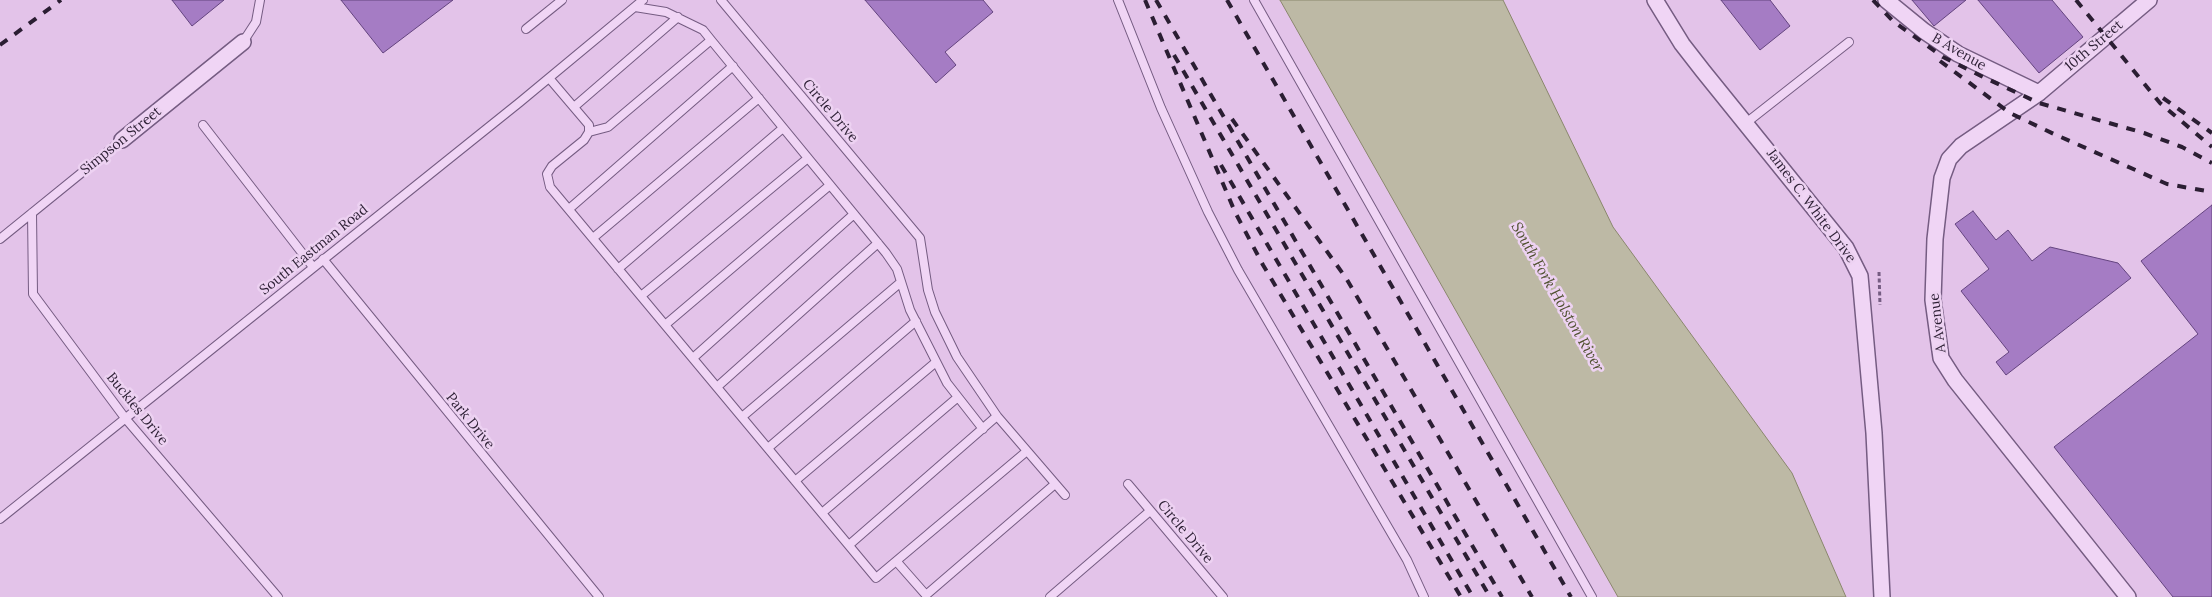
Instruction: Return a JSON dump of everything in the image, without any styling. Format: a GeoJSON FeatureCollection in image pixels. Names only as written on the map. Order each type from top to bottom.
{"type":"FeatureCollection","features":[{"type":"Feature","properties":{"kind":"street","name":"James C. White Drive"},"geometry":{"type":"LineString","coordinates":[[1655,0],[1682,44],[1846,248],[1860,276],[1874,433],[1882,597]]}},
{"type":"Feature","properties":{"kind":"street","name":"B Avenue"},"geometry":{"type":"LineString","coordinates":[[1886,0],[1924,31],[1958,54],[2039,93]]}},
{"type":"Feature","properties":{"kind":"street","name":"10th Street"},"geometry":{"type":"LineString","coordinates":[[2039,93],[2149,0]]}},
{"type":"Feature","properties":{"kind":"street","name":"Simpson Street"},"geometry":{"type":"LineString","coordinates":[[122,140],[243,42]]}},
{"type":"Feature","properties":{"kind":"street","name":"A Avenue"},"geometry":{"type":"LineString","coordinates":[[2039,93],[1961,146],[1949,159],[1942,178],[1935,239],[1933,300],[1936,334],[1941,358],[1955,380],[2128,597]]}},
{"type":"Feature","properties":{"kind":"lane"},"geometry":{"type":"LineString","coordinates":[[243,42],[256,22],[260,0]]}},
{"type":"Feature","properties":{"kind":"lane"},"geometry":{"type":"LineString","coordinates":[[526,29],[562,0]]}},
{"type":"Feature","properties":{"kind":"lane","name":"South Eastman Road"},"geometry":{"type":"LineString","coordinates":[[0,519],[549,78],[643,0]]}},
{"type":"Feature","properties":{"kind":"lane","name":"Circle Drive"},"geometry":{"type":"LineString","coordinates":[[721,0],[920,238],[928,290],[935,312],[957,357],[997,416]]}},
{"type":"Feature","properties":{"kind":"lane"},"geometry":{"type":"LineString","coordinates":[[1118,0],[1161,108],[1208,212],[1238,270],[1403,552],[1424,597]]}},
{"type":"Feature","properties":{"kind":"lane"},"geometry":{"type":"LineString","coordinates":[[1254,0],[1592,597]]}},
{"type":"Feature","properties":{"kind":"lane"},"geometry":{"type":"LineString","coordinates":[[635,6],[666,12],[703,30],[759,98],[878,243],[897,269],[916,321],[947,383],[983,429]]}},
{"type":"Feature","properties":{"kind":"lane"},"geometry":{"type":"LineString","coordinates":[[574,107],[678,18]]}},
{"type":"Feature","properties":{"kind":"lane"},"geometry":{"type":"LineString","coordinates":[[589,132],[608,127],[711,40]]}},
{"type":"Feature","properties":{"kind":"lane"},"geometry":{"type":"LineString","coordinates":[[1746,123],[1849,42]]}},
{"type":"Feature","properties":{"kind":"lane"},"geometry":{"type":"LineString","coordinates":[[569,209],[732,66]]}},
{"type":"Feature","properties":{"kind":"lane"},"geometry":{"type":"LineString","coordinates":[[549,78],[588,125],[589,132],[584,140],[552,166],[548,174],[550,187],[876,578],[1027,451]]}},
{"type":"Feature","properties":{"kind":"lane"},"geometry":{"type":"LineString","coordinates":[[593,238],[759,98]]}},
{"type":"Feature","properties":{"kind":"lane"},"geometry":{"type":"LineString","coordinates":[[202,125],[313,267]]}},
{"type":"Feature","properties":{"kind":"lane"},"geometry":{"type":"LineString","coordinates":[[618,269],[783,128]]}},
{"type":"Feature","properties":{"kind":"lane","name":"Simpson Street"},"geometry":{"type":"LineString","coordinates":[[0,240],[122,140]]}},
{"type":"Feature","properties":{"kind":"lane"},"geometry":{"type":"LineString","coordinates":[[641,296],[808,158]]}},
{"type":"Feature","properties":{"kind":"lane"},"geometry":{"type":"LineString","coordinates":[[665,325],[830,186]]}},
{"type":"Feature","properties":{"kind":"lane","name":"Buckles Drive"},"geometry":{"type":"LineString","coordinates":[[32,213],[33,294],[125,418],[278,597]]}},
{"type":"Feature","properties":{"kind":"lane"},"geometry":{"type":"LineString","coordinates":[[693,358],[854,214]]}},
{"type":"Feature","properties":{"kind":"lane"},"geometry":{"type":"LineString","coordinates":[[717,387],[878,243]]}},
{"type":"Feature","properties":{"kind":"lane","name":"Park Drive"},"geometry":{"type":"LineString","coordinates":[[323,259],[599,597]]}},
{"type":"Feature","properties":{"kind":"lane"},"geometry":{"type":"LineString","coordinates":[[742,417],[901,282]]}},
{"type":"Feature","properties":{"kind":"lane"},"geometry":{"type":"LineString","coordinates":[[768,448],[916,321]]}},
{"type":"Feature","properties":{"kind":"lane"},"geometry":{"type":"LineString","coordinates":[[795,480],[936,362]]}},
{"type":"Feature","properties":{"kind":"lane"},"geometry":{"type":"LineString","coordinates":[[822,513],[958,397]]}},
{"type":"Feature","properties":{"kind":"lane"},"geometry":{"type":"LineString","coordinates":[[849,545],[997,416],[1065,496]]}},
{"type":"Feature","properties":{"kind":"lane"},"geometry":{"type":"LineString","coordinates":[[897,562],[926,595],[1055,484]]}},
{"type":"Feature","properties":{"kind":"lane","name":"Circle Drive"},"geometry":{"type":"LineString","coordinates":[[1128,484],[1223,597]]}},
{"type":"Feature","properties":{"kind":"lane"},"geometry":{"type":"LineString","coordinates":[[1050,597],[1150,511]]}},
{"type":"Feature","properties":{"kind":"water","name":"South Fork Holston River"},"geometry":{"type":"Polygon","coordinates":[[[1280,0],[1503,0],[1613,227],[1792,473],[1846,597],[1618,597],[1280,0]]]}},
{"type":"Feature","properties":{"kind":"building"},"geometry":{"type":"Polygon","coordinates":[[[172,0],[224,0],[192,26],[172,0]]]}},
{"type":"Feature","properties":{"kind":"building"},"geometry":{"type":"Polygon","coordinates":[[[341,0],[453,0],[383,53],[341,0]]]}},
{"type":"Feature","properties":{"kind":"building"},"geometry":{"type":"Polygon","coordinates":[[[865,0],[983,0],[993,12],[945,52],[956,65],[936,83],[865,0]]]}},
{"type":"Feature","properties":{"kind":"building"},"geometry":{"type":"Polygon","coordinates":[[[1721,0],[1770,0],[1790,26],[1760,50],[1721,0]]]}},
{"type":"Feature","properties":{"kind":"building"},"geometry":{"type":"Polygon","coordinates":[[[1912,0],[1966,0],[1934,26],[1912,0]]]}},
{"type":"Feature","properties":{"kind":"building"},"geometry":{"type":"Polygon","coordinates":[[[1978,0],[2052,0],[2083,37],[2039,73],[1978,0]]]}},
{"type":"Feature","properties":{"kind":"building"},"geometry":{"type":"Polygon","coordinates":[[[2212,205],[2212,597],[2173,597],[2054,447],[2198,334],[2141,261],[2212,205]]]}},
{"type":"Feature","properties":{"kind":"building"},"geometry":{"type":"Polygon","coordinates":[[[1973,211],[1996,240],[2008,230],[2032,261],[2050,247],[2118,263],[2131,278],[2006,375],[1996,362],[2009,352],[1961,291],[1989,269],[1955,224],[1973,211]]]}},
{"type":"Feature","properties":{"kind":"railway"},"geometry":{"type":"LineString","coordinates":[[0,45],[61,0]]}},
{"type":"Feature","properties":{"kind":"railway"},"geometry":{"type":"LineString","coordinates":[[1145,0],[1235,212],[1263,265],[1461,597]]}},
{"type":"Feature","properties":{"kind":"railway"},"geometry":{"type":"LineString","coordinates":[[1156,0],[1502,597]]}},
{"type":"Feature","properties":{"kind":"railway"},"geometry":{"type":"LineString","coordinates":[[1227,0],[1571,597]]}},
{"type":"Feature","properties":{"kind":"railway"},"geometry":{"type":"LineString","coordinates":[[1873,0],[1894,22],[1943,57],[1981,76],[2039,103],[2144,133],[2182,147],[2212,163]]}},
{"type":"Feature","properties":{"kind":"railway"},"geometry":{"type":"LineString","coordinates":[[2076,0],[2160,103],[2212,147]]}},
{"type":"Feature","properties":{"kind":"railway"},"geometry":{"type":"LineString","coordinates":[[1174,55],[1490,597]]}},
{"type":"Feature","properties":{"kind":"railway"},"geometry":{"type":"LineString","coordinates":[[1940,61],[2010,113],[2167,184],[2212,192]]}},
{"type":"Feature","properties":{"kind":"railway"},"geometry":{"type":"LineString","coordinates":[[2163,98],[2212,133]]}},
{"type":"Feature","properties":{"kind":"railway"},"geometry":{"type":"LineString","coordinates":[[1232,119],[1346,278],[1532,597]]}},
{"type":"Feature","properties":{"kind":"railway"},"geometry":{"type":"LineString","coordinates":[[1221,165],[1473,597]]}}]}
